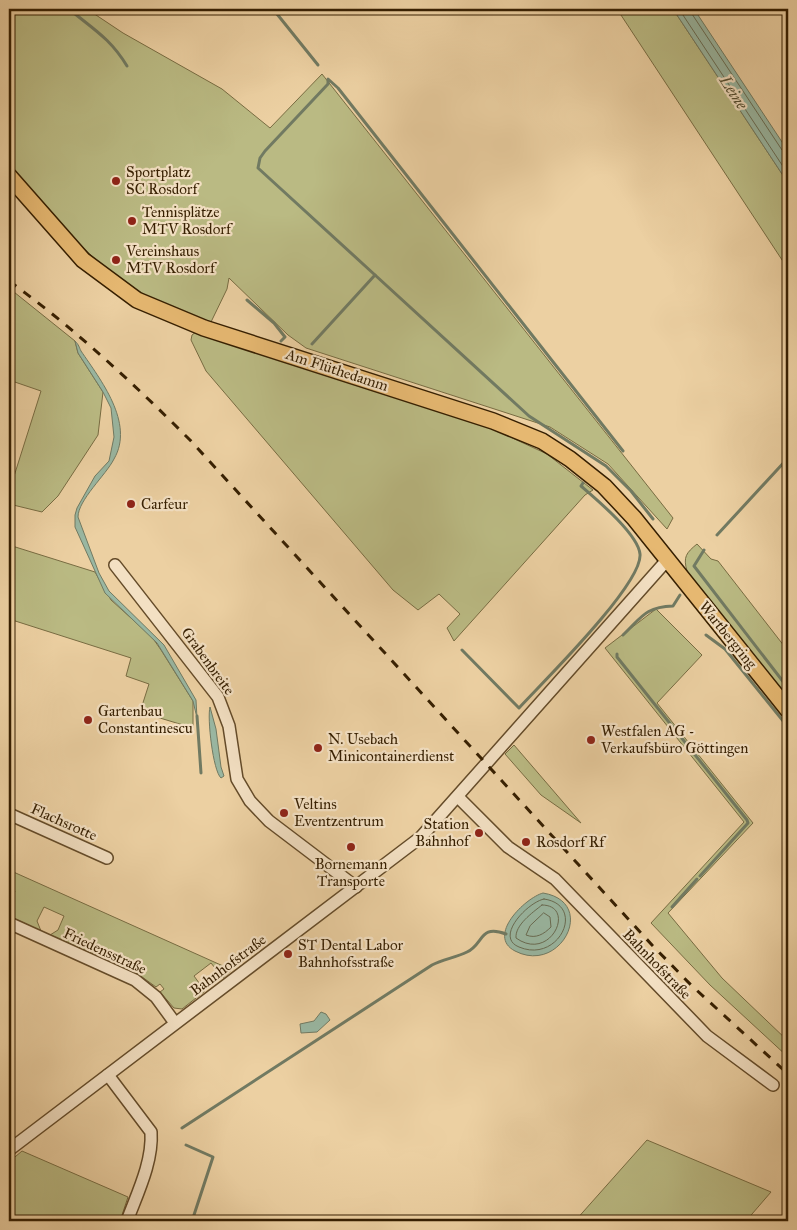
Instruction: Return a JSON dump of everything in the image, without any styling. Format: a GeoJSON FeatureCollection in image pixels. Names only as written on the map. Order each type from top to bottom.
{"type":"FeatureCollection","features":[{"type":"Feature","properties":{"kind":"main road","name":"Am Flüthedamm"},"geometry":{"type":"LineString","coordinates":[[9,176],[83,260],[137,300],[204,328],[464,411],[542,441],[570,459],[604,486],[668,559]]}},
{"type":"Feature","properties":{"kind":"main road","name":"Wartbergring"},"geometry":{"type":"LineString","coordinates":[[668,559],[788,710]]}},
{"type":"Feature","properties":{"kind":"street","name":"Bahnhofstraße"},"geometry":{"type":"LineString","coordinates":[[9,1150],[421,837],[668,559]]}},
{"type":"Feature","properties":{"kind":"street","name":"Grabenbreite"},"geometry":{"type":"LineString","coordinates":[[115,565],[218,697],[229,726],[237,779],[254,808],[356,887]]}},
{"type":"Feature","properties":{"kind":"street","name":"Bahnhofstraße"},"geometry":{"type":"LineString","coordinates":[[458,797],[508,847],[555,879],[707,1036],[773,1085]]}},
{"type":"Feature","properties":{"kind":"street","name":"Flachsrotte"},"geometry":{"type":"LineString","coordinates":[[9,814],[107,858]]}},
{"type":"Feature","properties":{"kind":"street","name":"Friedensstraße"},"geometry":{"type":"LineString","coordinates":[[9,924],[135,980],[156,997],[175,1023]]}},
{"type":"Feature","properties":{"kind":"street"},"geometry":{"type":"LineString","coordinates":[[108,1075],[151,1132],[152,1141],[143,1178],[128,1221]]}},
{"type":"Feature","properties":{"kind":"green space"},"geometry":{"type":"Polygon","coordinates":[[[9,9],[87,9],[123,33],[222,89],[270,128],[322,74],[673,518],[667,529],[608,464],[550,427],[306,348],[288,335],[229,278],[227,289],[211,322],[157,301],[134,289],[113,274],[76,240],[9,164],[9,9]]]}},
{"type":"Feature","properties":{"kind":"green space"},"geometry":{"type":"Polygon","coordinates":[[[617,9],[673,9],[788,183],[788,269],[617,9]]]}},
{"type":"Feature","properties":{"kind":"green space"},"geometry":{"type":"Polygon","coordinates":[[[9,288],[75,341],[78,353],[103,392],[98,435],[58,496],[42,512],[9,504],[9,492],[41,391],[9,380],[9,288]]]}},
{"type":"Feature","properties":{"kind":"green space"},"geometry":{"type":"Polygon","coordinates":[[[196,332],[495,430],[547,454],[593,490],[585,495],[454,641],[447,628],[460,614],[439,594],[418,610],[393,590],[206,371],[191,340],[192,335],[196,332]]]}},
{"type":"Feature","properties":{"kind":"green space"},"geometry":{"type":"Polygon","coordinates":[[[697,544],[711,559],[718,561],[788,651],[788,703],[687,571],[686,556],[697,544]]]}},
{"type":"Feature","properties":{"kind":"green space"},"geometry":{"type":"Polygon","coordinates":[[[9,545],[95,572],[111,600],[152,637],[161,650],[193,701],[193,728],[140,712],[149,684],[126,676],[131,658],[9,619],[9,545]]]}},
{"type":"Feature","properties":{"kind":"green space"},"geometry":{"type":"Polygon","coordinates":[[[656,609],[702,655],[657,703],[753,823],[668,913],[722,978],[788,1041],[788,1057],[710,985],[651,923],[744,822],[605,648],[656,609]]]}},
{"type":"Feature","properties":{"kind":"green space"},"geometry":{"type":"Polygon","coordinates":[[[514,745],[581,823],[541,795],[505,754],[514,745]]]}},
{"type":"Feature","properties":{"kind":"green space"},"geometry":{"type":"Polygon","coordinates":[[[9,870],[232,970],[223,978],[211,963],[194,976],[205,991],[182,1009],[174,1008],[160,992],[164,989],[160,984],[156,987],[138,974],[50,935],[58,930],[64,916],[44,907],[37,921],[41,931],[9,916],[9,905],[15,891],[9,888],[9,870]]]}},
{"type":"Feature","properties":{"kind":"green space"},"geometry":{"type":"Polygon","coordinates":[[[647,1140],[771,1192],[746,1221],[575,1221],[647,1140]]]}},
{"type":"Feature","properties":{"kind":"green space"},"geometry":{"type":"Polygon","coordinates":[[[22,1151],[128,1197],[120,1221],[9,1221],[9,1162],[22,1151]]]}},
{"type":"Feature","properties":{"kind":"water","name":"Leine"},"geometry":{"type":"Polygon","coordinates":[[[673,9],[694,9],[788,151],[788,183],[673,9]]]}},
{"type":"Feature","properties":{"kind":"water"},"geometry":{"type":"Polygon","coordinates":[[[75,341],[112,402],[118,416],[120,431],[119,445],[114,459],[82,503],[78,517],[99,573],[109,591],[164,645],[196,700],[197,718],[193,701],[157,643],[105,593],[75,527],[77,508],[95,476],[109,461],[114,437],[111,408],[78,353],[75,341]]]}},
{"type":"Feature","properties":{"kind":"water"},"geometry":{"type":"Polygon","coordinates":[[[210,707],[216,729],[224,776],[221,778],[215,765],[211,744],[210,707]]]}},
{"type":"Feature","properties":{"kind":"water"},"geometry":{"type":"Polygon","coordinates":[[[543,893],[559,899],[568,909],[570,922],[567,934],[559,946],[547,953],[532,956],[515,951],[507,944],[505,936],[506,927],[511,918],[527,902],[543,893]]]}},
{"type":"Feature","properties":{"kind":"water"},"geometry":{"type":"Polygon","coordinates":[[[321,1012],[326,1014],[330,1020],[317,1032],[301,1033],[300,1024],[314,1021],[321,1012]]]}},
{"type":"Feature","properties":{"kind":"waterway"},"geometry":{"type":"LineString","coordinates":[[69,9],[108,41],[127,66]]}},
{"type":"Feature","properties":{"kind":"waterway"},"geometry":{"type":"LineString","coordinates":[[273,9],[318,65]]}},
{"type":"Feature","properties":{"kind":"waterway"},"geometry":{"type":"LineString","coordinates":[[312,344],[375,275],[258,168],[260,158],[265,151],[328,84],[328,79],[338,88],[623,451]]}},
{"type":"Feature","properties":{"kind":"waterway"},"geometry":{"type":"LineString","coordinates":[[375,275],[529,416],[606,466],[631,491],[653,519]]}},
{"type":"Feature","properties":{"kind":"waterway"},"geometry":{"type":"LineString","coordinates":[[247,300],[274,323],[285,337],[281,341]]}},
{"type":"Feature","properties":{"kind":"waterway"},"geometry":{"type":"LineString","coordinates":[[717,535],[788,458]]}},
{"type":"Feature","properties":{"kind":"waterway"},"geometry":{"type":"LineString","coordinates":[[462,650],[519,708],[589,633],[626,587],[637,568],[640,554],[638,546],[615,517],[581,486],[583,483]]}},
{"type":"Feature","properties":{"kind":"waterway"},"geometry":{"type":"LineString","coordinates":[[704,550],[694,566],[788,688]]}},
{"type":"Feature","properties":{"kind":"waterway"},"geometry":{"type":"LineString","coordinates":[[623,635],[650,611],[656,608],[673,606],[680,595]]}},
{"type":"Feature","properties":{"kind":"waterway"},"geometry":{"type":"LineString","coordinates":[[706,635],[725,649],[788,727]]}},
{"type":"Feature","properties":{"kind":"waterway"},"geometry":{"type":"LineString","coordinates":[[617,654],[617,657],[747,820],[748,823],[700,876]]}},
{"type":"Feature","properties":{"kind":"waterway"},"geometry":{"type":"LineString","coordinates":[[197,716],[201,773]]}},
{"type":"Feature","properties":{"kind":"waterway"},"geometry":{"type":"LineString","coordinates":[[672,907],[697,879]]}},
{"type":"Feature","properties":{"kind":"waterway"},"geometry":{"type":"LineString","coordinates":[[182,1128],[432,965],[467,952],[486,933],[491,931],[506,934]]}},
{"type":"Feature","properties":{"kind":"waterway"},"geometry":{"type":"LineString","coordinates":[[186,1145],[213,1157],[192,1221]]}},
{"type":"Feature","properties":{"kind":"railway"},"geometry":{"type":"LineString","coordinates":[[9,281],[57,318],[102,357],[190,440],[652,945],[691,985],[788,1074]]}},
{"type":"Feature","properties":{"kind":"place","name":"Sportplatz SC Rosdorf"},"geometry":{"type":"Point","coordinates":[116,181]}},
{"type":"Feature","properties":{"kind":"place","name":"Tennisplätze MTV Rosdorf"},"geometry":{"type":"Point","coordinates":[132,221]}},
{"type":"Feature","properties":{"kind":"place","name":"Vereinshaus MTV Rosdorf"},"geometry":{"type":"Point","coordinates":[116,260]}},
{"type":"Feature","properties":{"kind":"place","name":"Carfeur"},"geometry":{"type":"Point","coordinates":[131,504]}},
{"type":"Feature","properties":{"kind":"place","name":"Gartenbau Constantinescu"},"geometry":{"type":"Point","coordinates":[88,720]}},
{"type":"Feature","properties":{"kind":"place","name":"Westfalen AG - Verkaufsbüro Göttingen"},"geometry":{"type":"Point","coordinates":[591,740]}},
{"type":"Feature","properties":{"kind":"place","name":"N. Usebach Minicontainerdienst"},"geometry":{"type":"Point","coordinates":[318,748]}},
{"type":"Feature","properties":{"kind":"place","name":"Veltins Eventzentrum"},"geometry":{"type":"Point","coordinates":[284,813]}},
{"type":"Feature","properties":{"kind":"place","name":"Station Bahnhof"},"geometry":{"type":"Point","coordinates":[479,833]}},
{"type":"Feature","properties":{"kind":"place","name":"Rosdorf Rf"},"geometry":{"type":"Point","coordinates":[526,842]}},
{"type":"Feature","properties":{"kind":"place","name":"Bornemann Transporte"},"geometry":{"type":"Point","coordinates":[351,847]}},
{"type":"Feature","properties":{"kind":"place","name":"ST Dental Labor Bahnhofsstraße"},"geometry":{"type":"Point","coordinates":[288,954]}}]}
